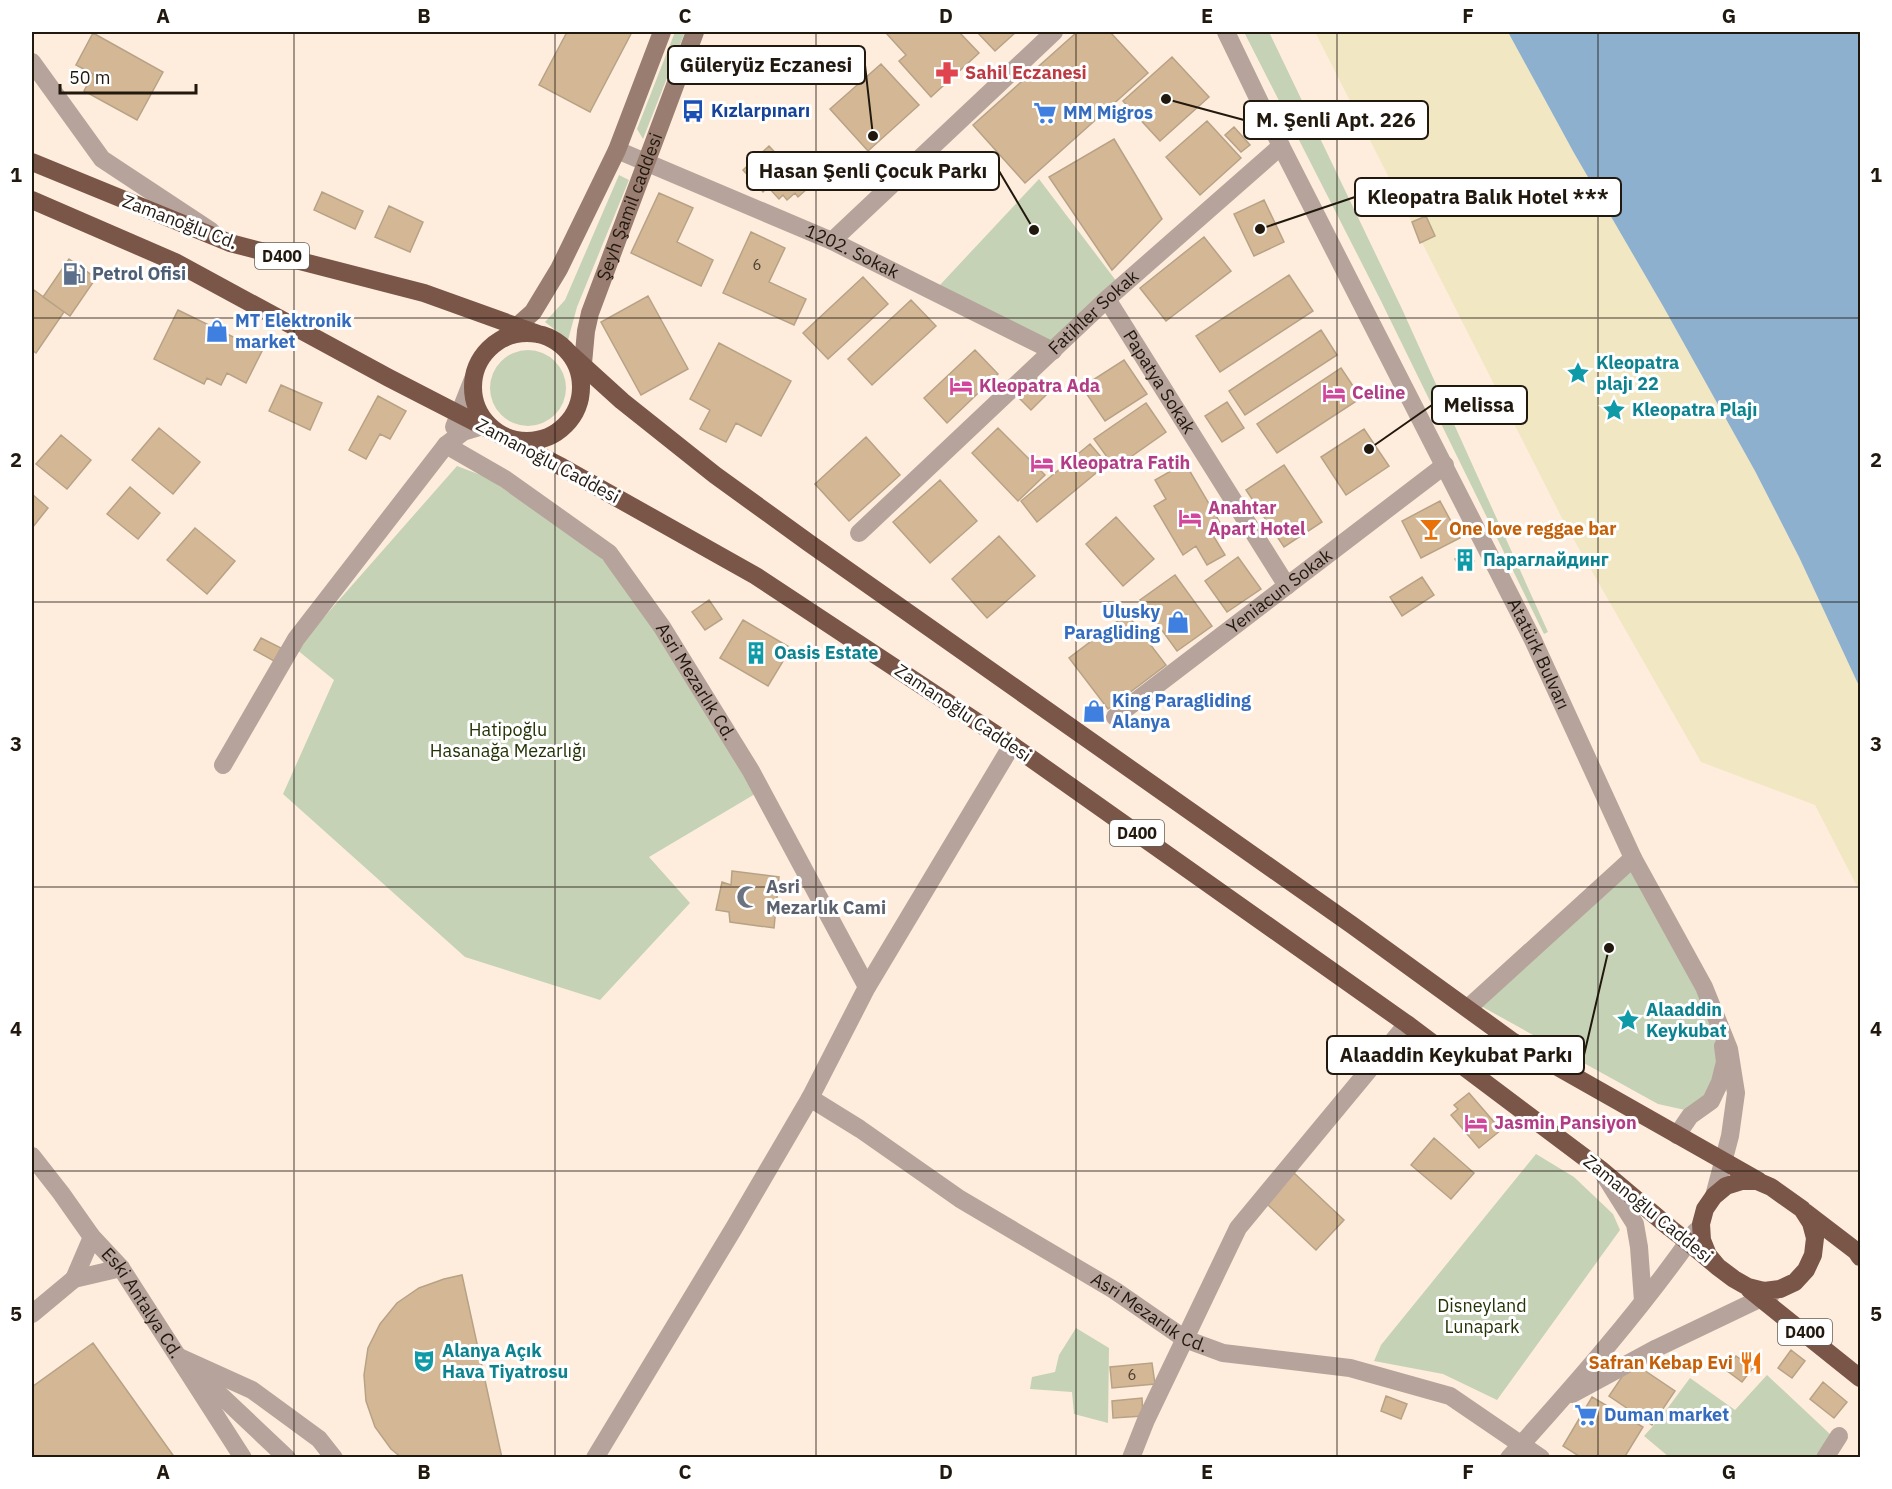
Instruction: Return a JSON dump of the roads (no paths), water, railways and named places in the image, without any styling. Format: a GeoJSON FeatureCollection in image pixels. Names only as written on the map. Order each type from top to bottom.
{"type":"FeatureCollection","features":[{"type":"Feature","properties":{"kind":"highway","name":"Zamanoğlu Cd."},"geometry":{"type":"LineString","coordinates":[[32,162],[230,243],[424,293],[510,332],[538,334],[555,340],[568,352]]}},
{"type":"Feature","properties":{"kind":"highway","name":"Zamanoğlu Caddesi"},"geometry":{"type":"LineString","coordinates":[[32,200],[175,262],[389,378],[562,466],[756,576],[1012,745],[1407,1024],[1600,1169],[1718,1267],[1748,1288]]}},
{"type":"Feature","properties":{"kind":"highway"},"geometry":{"type":"LineString","coordinates":[[510,332],[489,348],[479,362],[473,379],[474,397],[479,413],[490,427],[505,437],[523,441],[541,440],[558,432],[571,420],[579,404],[581,386],[578,368],[568,352]]}},
{"type":"Feature","properties":{"kind":"highway","name":"D400"},"geometry":{"type":"LineString","coordinates":[[568,352],[631,408],[808,543],[1342,918],[1512,1041],[1771,1187]]}},
{"type":"Feature","properties":{"kind":"highway"},"geometry":{"type":"LineString","coordinates":[[1718,1267],[1708,1255],[1702,1240],[1701,1224],[1705,1209],[1714,1196],[1726,1186],[1742,1181],[1757,1181],[1771,1187],[1856,1251],[1860,1257]]}},
{"type":"Feature","properties":{"kind":"highway"},"geometry":{"type":"LineString","coordinates":[[1748,1288],[1764,1291],[1780,1289],[1795,1282],[1806,1270],[1813,1255],[1815,1239],[1811,1223],[1802,1209]]}},
{"type":"Feature","properties":{"kind":"highway","name":"D400"},"geometry":{"type":"LineString","coordinates":[[1748,1288],[1860,1378]]}},
{"type":"Feature","properties":{"kind":"main road","name":"Şeyh Şamil caddesi"},"geometry":{"type":"LineString","coordinates":[[510,332],[533,312],[559,269],[617,150],[662,32]]}},
{"type":"Feature","properties":{"kind":"main road","name":"Şeyh Şamil caddesi"},"geometry":{"type":"LineString","coordinates":[[581,386],[585,331],[695,32]]}},
{"type":"Feature","properties":{"kind":"street"},"geometry":{"type":"LineString","coordinates":[[832,241],[1054,32]]}},
{"type":"Feature","properties":{"kind":"street","name":"Atatürk Bulvarı"},"geometry":{"type":"LineString","coordinates":[[1226,32],[1281,146],[1533,640],[1633,858],[1704,987],[1729,1049],[1736,1094],[1731,1136],[1714,1196]]}},
{"type":"Feature","properties":{"kind":"street"},"geometry":{"type":"LineString","coordinates":[[32,62],[102,159],[230,243]]}},
{"type":"Feature","properties":{"kind":"street","name":"Fatihler Sokak"},"geometry":{"type":"LineString","coordinates":[[859,533],[1107,298],[1281,146]]}},
{"type":"Feature","properties":{"kind":"street","name":"1202. Sokak"},"geometry":{"type":"LineString","coordinates":[[617,150],[832,241],[1053,351]]}},
{"type":"Feature","properties":{"kind":"street","name":"Papatya Sokak"},"geometry":{"type":"LineString","coordinates":[[1107,298],[1287,586]]}},
{"type":"Feature","properties":{"kind":"street"},"geometry":{"type":"LineString","coordinates":[[446,445],[473,379]]}},
{"type":"Feature","properties":{"kind":"street"},"geometry":{"type":"LineString","coordinates":[[223,765],[296,639],[446,445],[463,432],[483,426]]}},
{"type":"Feature","properties":{"kind":"street","name":"Asri Mezarlık Cd."},"geometry":{"type":"LineString","coordinates":[[446,445],[505,479],[609,553],[662,627],[752,771],[867,987]]}},
{"type":"Feature","properties":{"kind":"street","name":"Yeniacun Sokak"},"geometry":{"type":"LineString","coordinates":[[1115,717],[1445,465]]}},
{"type":"Feature","properties":{"kind":"street"},"geometry":{"type":"LineString","coordinates":[[595,1458],[734,1228],[810,1098],[867,987],[1012,745]]}},
{"type":"Feature","properties":{"kind":"street"},"geometry":{"type":"LineString","coordinates":[[1468,1008],[1633,858]]}},
{"type":"Feature","properties":{"kind":"street"},"geometry":{"type":"LineString","coordinates":[[1131,1458],[1146,1420],[1238,1228],[1407,1024]]}},
{"type":"Feature","properties":{"kind":"street"},"geometry":{"type":"LineString","coordinates":[[1677,1135],[1690,1116],[1711,1101],[1720,1082],[1725,1062],[1721,1029]]}},
{"type":"Feature","properties":{"kind":"street","name":"Asri Mezarlık Cd."},"geometry":{"type":"LineString","coordinates":[[810,1098],[860,1129],[960,1199],[1114,1290],[1185,1339],[1223,1353],[1350,1368],[1450,1396],[1541,1458]]}},
{"type":"Feature","properties":{"kind":"street","name":"Eski Antalya Cd."},"geometry":{"type":"LineString","coordinates":[[32,1156],[92,1237],[121,1268],[243,1458]]}},
{"type":"Feature","properties":{"kind":"street"},"geometry":{"type":"LineString","coordinates":[[1600,1169],[1635,1224],[1643,1301]]}},
{"type":"Feature","properties":{"kind":"street"},"geometry":{"type":"LineString","coordinates":[[1509,1458],[1562,1399],[1643,1301],[1701,1224]]}},
{"type":"Feature","properties":{"kind":"street"},"geometry":{"type":"LineString","coordinates":[[74,1279],[92,1237]]}},
{"type":"Feature","properties":{"kind":"street"},"geometry":{"type":"LineString","coordinates":[[32,1314],[74,1279],[121,1268]]}},
{"type":"Feature","properties":{"kind":"street"},"geometry":{"type":"LineString","coordinates":[[1562,1399],[1657,1348],[1748,1288]]}},
{"type":"Feature","properties":{"kind":"street"},"geometry":{"type":"LineString","coordinates":[[179,1357],[287,1458]]}},
{"type":"Feature","properties":{"kind":"street"},"geometry":{"type":"LineString","coordinates":[[179,1357],[252,1390],[319,1439],[334,1458]]}},
{"type":"Feature","properties":{"kind":"street"},"geometry":{"type":"LineString","coordinates":[[1825,1458],[1839,1436]]}},
{"type":"Feature","properties":{"kind":"water"},"geometry":{"type":"Polygon","coordinates":[[[1508,32],[1860,32],[1860,688],[1799,557],[1755,471],[1574,153],[1508,32]]]}},
{"type":"Feature","properties":{"kind":"place","name":"Sahil Eczanesi"},"geometry":{"type":"Point","coordinates":[947,73]}},
{"type":"Feature","properties":{"kind":"place","name":"M. Şenli Apt. 226"},"geometry":{"type":"Point","coordinates":[1166,99]}},
{"type":"Feature","properties":{"kind":"place","name":"Kızlarpınarı"},"geometry":{"type":"Point","coordinates":[693,111]}},
{"type":"Feature","properties":{"kind":"place","name":"MM Migros"},"geometry":{"type":"Point","coordinates":[1045,113]}},
{"type":"Feature","properties":{"kind":"place","name":"Güleryüz Eczanesi"},"geometry":{"type":"Point","coordinates":[873,136]}},
{"type":"Feature","properties":{"kind":"place","name":"Kleopatra Balık Hotel ***"},"geometry":{"type":"Point","coordinates":[1260,229]}},
{"type":"Feature","properties":{"kind":"place","name":"Hasan Şenli Çocuk Parkı"},"geometry":{"type":"Point","coordinates":[1034,230]}},
{"type":"Feature","properties":{"kind":"place","name":"Petrol Ofisi"},"geometry":{"type":"Point","coordinates":[74,274]}},
{"type":"Feature","properties":{"kind":"place","name":"MT Elektronik market"},"geometry":{"type":"Point","coordinates":[217,331]}},
{"type":"Feature","properties":{"kind":"place","name":"Kleopatra plajı 22"},"geometry":{"type":"Point","coordinates":[1578,373]}},
{"type":"Feature","properties":{"kind":"place","name":"Kleopatra Ada"},"geometry":{"type":"Point","coordinates":[961,386]}},
{"type":"Feature","properties":{"kind":"place","name":"Celine"},"geometry":{"type":"Point","coordinates":[1334,393]}},
{"type":"Feature","properties":{"kind":"place","name":"Kleopatra Plajı"},"geometry":{"type":"Point","coordinates":[1614,410]}},
{"type":"Feature","properties":{"kind":"place","name":"Melissa"},"geometry":{"type":"Point","coordinates":[1369,449]}},
{"type":"Feature","properties":{"kind":"place","name":"Kleopatra Fatih"},"geometry":{"type":"Point","coordinates":[1042,463]}},
{"type":"Feature","properties":{"kind":"place","name":"Anahtar Apart Hotel"},"geometry":{"type":"Point","coordinates":[1190,518]}},
{"type":"Feature","properties":{"kind":"place","name":"One love reggae bar"},"geometry":{"type":"Point","coordinates":[1431,529]}},
{"type":"Feature","properties":{"kind":"place","name":"Параглайдинг"},"geometry":{"type":"Point","coordinates":[1465,560]}},
{"type":"Feature","properties":{"kind":"place","name":"Ulusky Paragliding"},"geometry":{"type":"Point","coordinates":[1178,622]}},
{"type":"Feature","properties":{"kind":"place","name":"Oasis Estate"},"geometry":{"type":"Point","coordinates":[756,653]}},
{"type":"Feature","properties":{"kind":"place","name":"King Paragliding Alanya"},"geometry":{"type":"Point","coordinates":[1094,711]}},
{"type":"Feature","properties":{"kind":"place","name":"Asri Mezarlık Cami"},"geometry":{"type":"Point","coordinates":[748,897]}},
{"type":"Feature","properties":{"kind":"place","name":"Alaaddin Keykubat Parkı"},"geometry":{"type":"Point","coordinates":[1609,948]}},
{"type":"Feature","properties":{"kind":"place","name":"Alaaddin Keykubat"},"geometry":{"type":"Point","coordinates":[1628,1020]}},
{"type":"Feature","properties":{"kind":"place","name":"Jasmin Pansiyon"},"geometry":{"type":"Point","coordinates":[1476,1123]}},
{"type":"Feature","properties":{"kind":"place","name":"Alanya Açık Hava Tiyatrosu"},"geometry":{"type":"Point","coordinates":[424,1361]}},
{"type":"Feature","properties":{"kind":"place","name":"Safran Kebap Evi"},"geometry":{"type":"Point","coordinates":[1751,1363]}},
{"type":"Feature","properties":{"kind":"place","name":"Duman market"},"geometry":{"type":"Point","coordinates":[1586,1415]}},
{"type":"Feature","properties":{"kind":"park label","name":"Hatipoğlu Hasanağa Mezarlığı"},"geometry":{"type":"Point","coordinates":[508,740]}},
{"type":"Feature","properties":{"kind":"park label","name":"Disneyland Lunapark"},"geometry":{"type":"Point","coordinates":[1482,1316]}}]}
